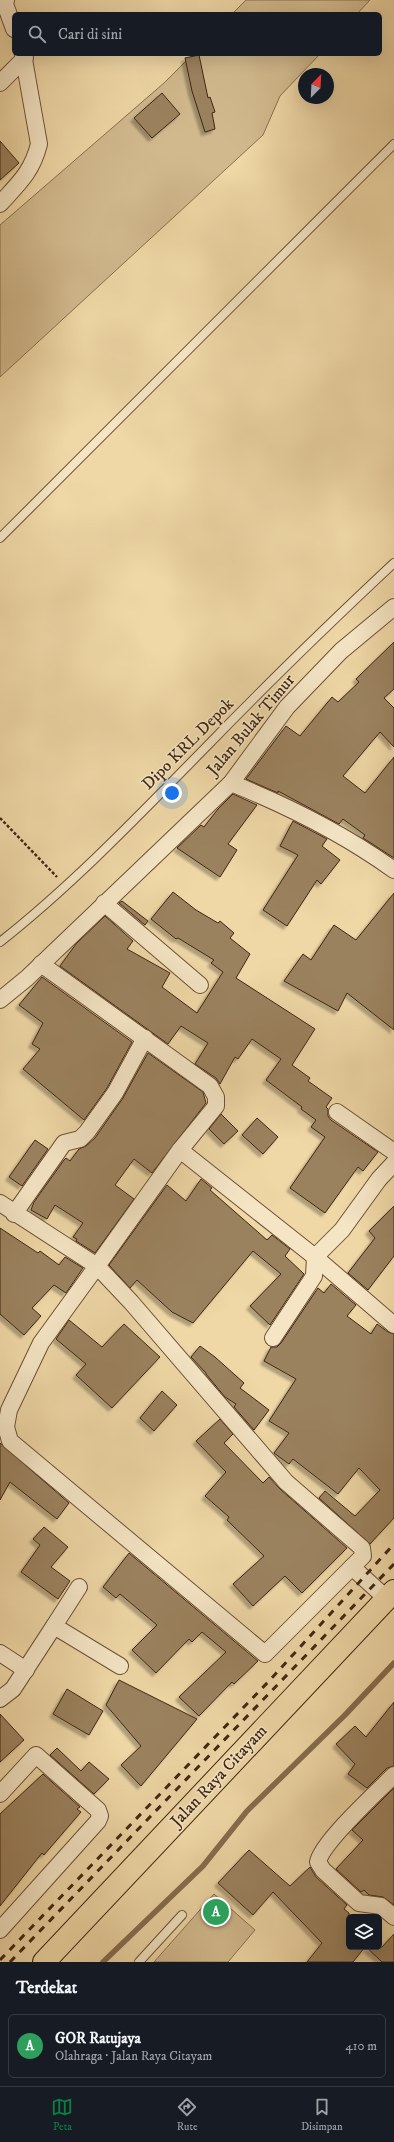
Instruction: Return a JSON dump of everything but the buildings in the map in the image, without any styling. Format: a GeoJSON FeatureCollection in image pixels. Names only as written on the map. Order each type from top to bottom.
{"type":"FeatureCollection","features":[{"type":"Feature","properties":{"kind":"main road","name":"Jalan Raya Citayam"},"geometry":{"type":"LineString","coordinates":[[44,1962],[390,1595]]}},
{"type":"Feature","properties":{"kind":"street"},"geometry":{"type":"LineString","coordinates":[[6,0],[5,4],[12,23]]}},
{"type":"Feature","properties":{"kind":"street"},"geometry":{"type":"LineString","coordinates":[[0,84],[24,56]]}},
{"type":"Feature","properties":{"kind":"street"},"geometry":{"type":"LineString","coordinates":[[0,204],[28,173],[36,158],[39,144],[24,56]]}},
{"type":"Feature","properties":{"kind":"street","name":"Jalan Bulak Timur"},"geometry":{"type":"LineString","coordinates":[[0,1000],[41,964],[231,783],[287,707],[341,652],[394,608]]}},
{"type":"Feature","properties":{"kind":"street"},"geometry":{"type":"LineString","coordinates":[[231,783],[259,794],[314,821],[365,849],[394,870]]}},
{"type":"Feature","properties":{"kind":"street"},"geometry":{"type":"LineString","coordinates":[[104,903],[200,985]]}},
{"type":"Feature","properties":{"kind":"street"},"geometry":{"type":"LineString","coordinates":[[0,1203],[14,1214],[97,1266],[132,1302],[286,1482],[362,1548],[362,1556],[352,1567],[265,1654],[10,1441],[6,1427],[9,1410],[41,1343],[97,1266],[180,1150],[216,1106],[216,1097],[210,1086],[41,964]]}},
{"type":"Feature","properties":{"kind":"street"},"geometry":{"type":"LineString","coordinates":[[14,1214],[64,1143],[80,1139],[115,1093],[144,1038]]}},
{"type":"Feature","properties":{"kind":"street"},"geometry":{"type":"LineString","coordinates":[[337,1112],[394,1152]]}},
{"type":"Feature","properties":{"kind":"street"},"geometry":{"type":"LineString","coordinates":[[180,1150],[216,1176],[315,1257],[394,1325]]}},
{"type":"Feature","properties":{"kind":"street"},"geometry":{"type":"LineString","coordinates":[[273,1338],[314,1276],[315,1257],[342,1230],[379,1179],[394,1163]]}},
{"type":"Feature","properties":{"kind":"street"},"geometry":{"type":"LineString","coordinates":[[352,1567],[390,1595]]}},
{"type":"Feature","properties":{"kind":"street"},"geometry":{"type":"LineString","coordinates":[[0,1698],[13,1689],[79,1587]]}},
{"type":"Feature","properties":{"kind":"street"},"geometry":{"type":"LineString","coordinates":[[54,1626],[120,1666]]}},
{"type":"Feature","properties":{"kind":"street"},"geometry":{"type":"LineString","coordinates":[[0,1653],[26,1670]]}},
{"type":"Feature","properties":{"kind":"street"},"geometry":{"type":"LineString","coordinates":[[0,1794],[36,1755],[98,1810],[100,1816],[98,1821],[0,1930]]}},
{"type":"Feature","properties":{"kind":"street"},"geometry":{"type":"LineString","coordinates":[[393,1777],[338,1833],[322,1852],[318,1862],[323,1870],[359,1903],[381,1906],[394,1917]]}},
{"type":"Feature","properties":{"kind":"lane"},"geometry":{"type":"LineString","coordinates":[[0,538],[394,144]]}},
{"type":"Feature","properties":{"kind":"lane","name":"Dipo KRL Depok"},"geometry":{"type":"LineString","coordinates":[[0,942],[42,909],[118,836],[284,667],[394,563]]}},
{"type":"Feature","properties":{"kind":"lane"},"geometry":{"type":"LineString","coordinates":[[139,1962],[182,1915]]}},
{"type":"Feature","properties":{"kind":"path"},"geometry":{"type":"LineString","coordinates":[[0,818],[66,886]]}},
{"type":"Feature","properties":{"kind":"shaded area"},"geometry":{"type":"Polygon","coordinates":[[[246,0],[370,0],[359,12],[234,12],[246,0]]]}},
{"type":"Feature","properties":{"kind":"shaded area"},"geometry":{"type":"Polygon","coordinates":[[[191,56],[318,56],[307,68],[298,68],[298,77],[280,96],[263,135],[0,377],[0,225],[164,83],[191,56]]]}},
{"type":"Feature","properties":{"kind":"shaded area"},"geometry":{"type":"Polygon","coordinates":[[[214,1894],[255,1930],[228,1962],[154,1962],[214,1894]]]}},
{"type":"Feature","properties":{"kind":"waterway"},"geometry":{"type":"LineString","coordinates":[[103,1962],[203,1866],[247,1811],[345,1715],[394,1663]]}},
{"type":"Feature","properties":{"kind":"railway"},"geometry":{"type":"LineString","coordinates":[[0,1960],[270,1680],[394,1544]]}},
{"type":"Feature","properties":{"kind":"railway"},"geometry":{"type":"LineString","coordinates":[[10,1962],[394,1564]]}},
{"type":"Feature","properties":{"kind":"place","name":"GOR Ratujaya"},"geometry":{"type":"Point","coordinates":[216,1912]}}]}
